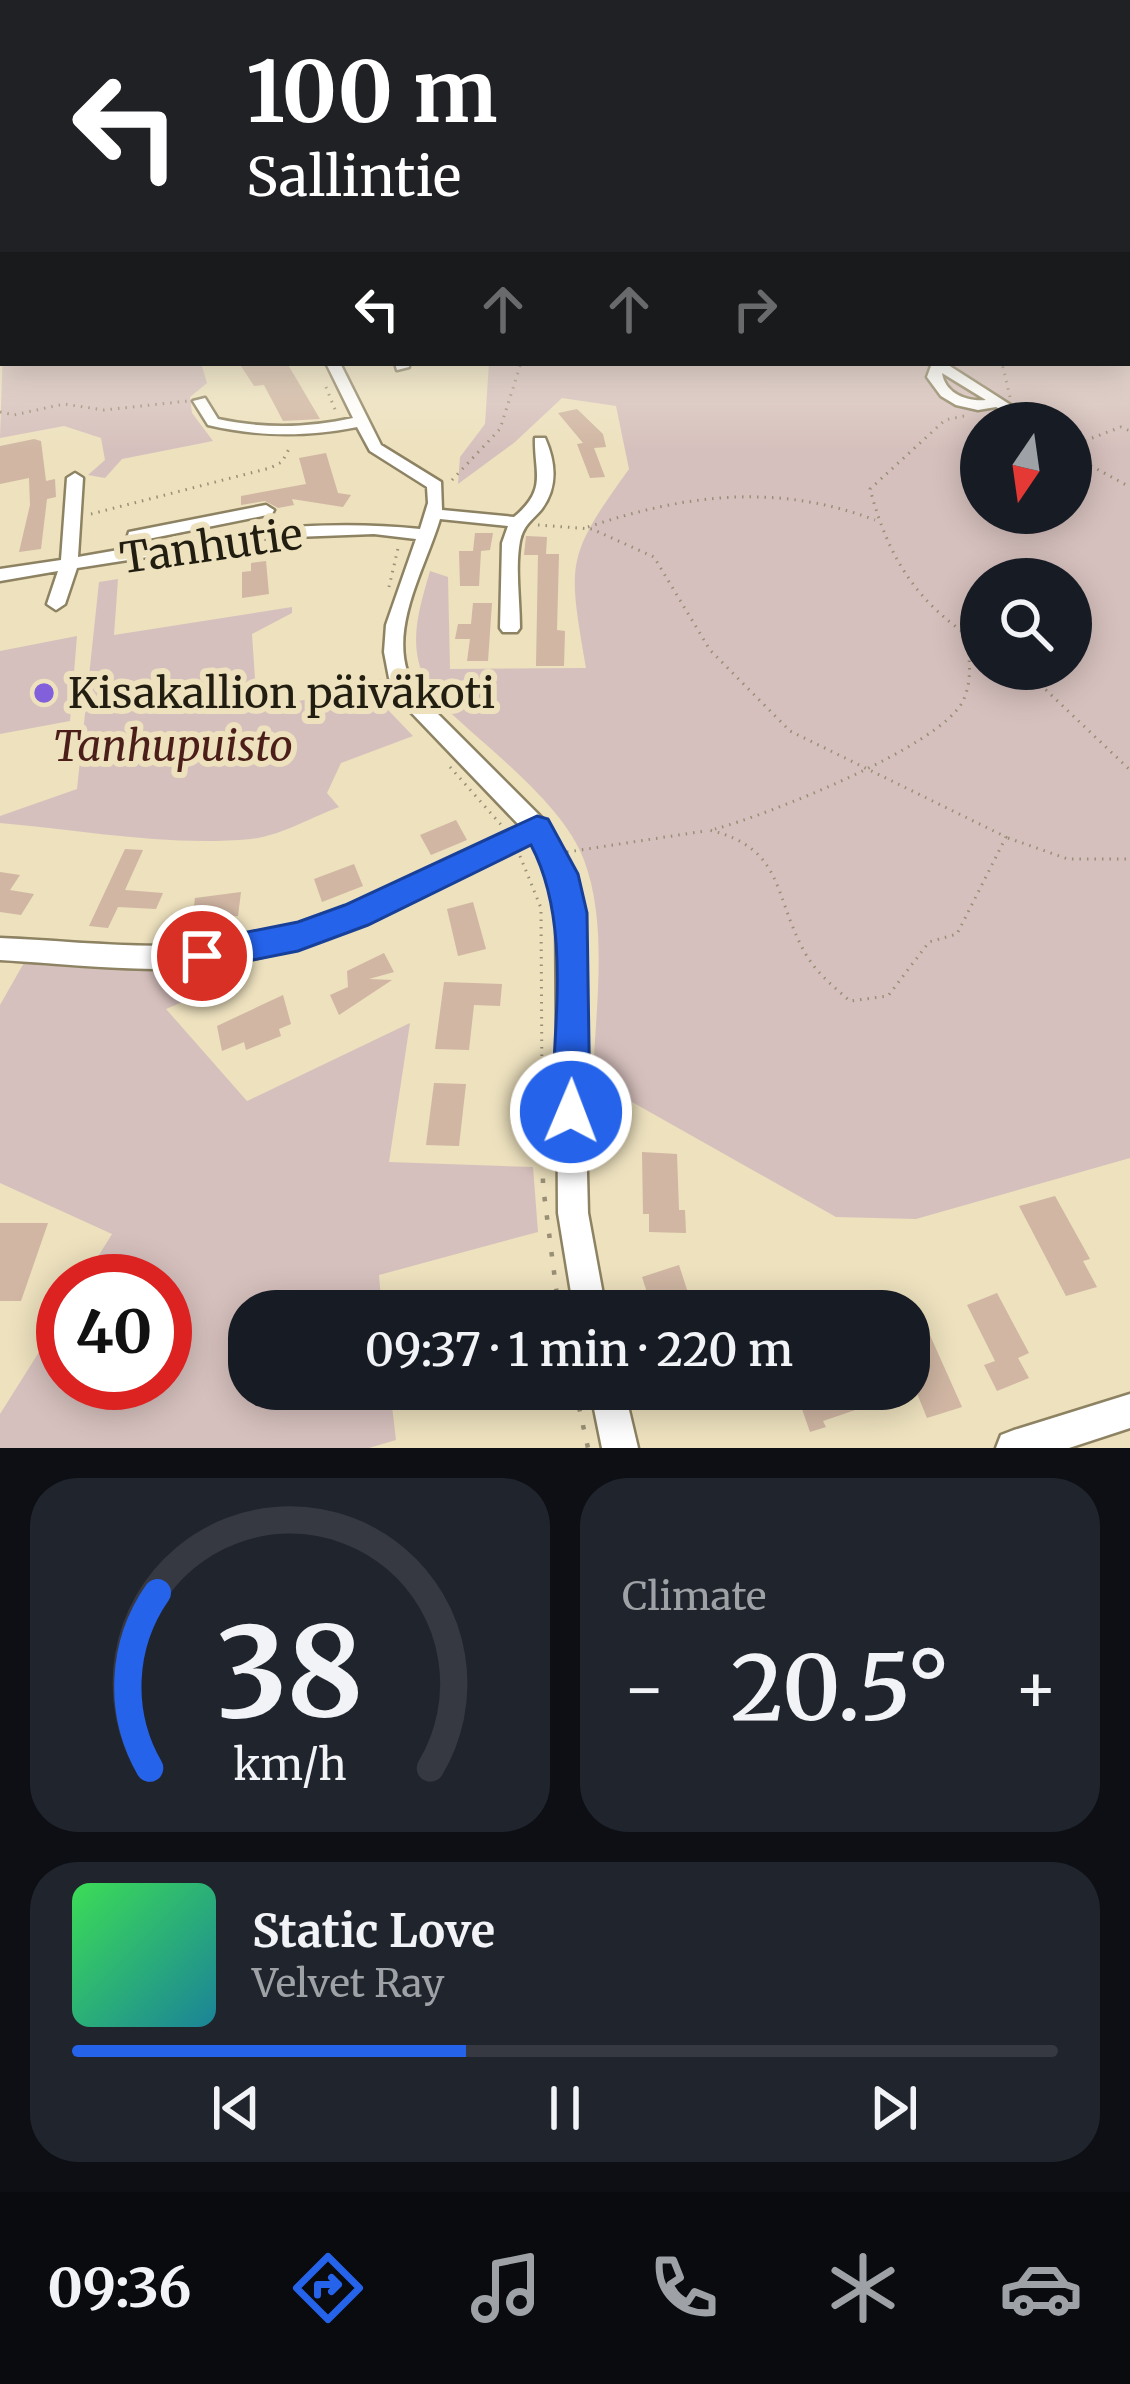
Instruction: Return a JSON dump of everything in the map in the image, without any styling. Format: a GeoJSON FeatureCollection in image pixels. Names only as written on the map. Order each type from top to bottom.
{"type":"FeatureCollection","features":[{"type":"Feature","properties":{"kind":"street"},"geometry":{"type":"LineString","coordinates":[[334,366],[375,448],[435,485],[437,514],[423,535],[403,587],[397,674],[411,700],[525,834],[553,853],[571,913],[573,1213],[586,1290]]}},
{"type":"Feature","properties":{"kind":"street"},"geometry":{"type":"LineString","coordinates":[[936,366],[934,377],[951,398],[963,402]]}},
{"type":"Feature","properties":{"kind":"street"},"geometry":{"type":"LineString","coordinates":[[200,401],[213,422],[263,432],[364,426]]}},
{"type":"Feature","properties":{"kind":"street"},"geometry":{"type":"LineString","coordinates":[[289,449],[364,426]]}},
{"type":"Feature","properties":{"kind":"street"},"geometry":{"type":"LineString","coordinates":[[511,628],[511,543],[518,522],[540,502],[548,485],[540,441]]}},
{"type":"Feature","properties":{"kind":"street"},"geometry":{"type":"LineString","coordinates":[[56,604],[69,565],[75,478]]}},
{"type":"Feature","properties":{"kind":"street"},"geometry":{"type":"LineString","coordinates":[[132,556],[135,536],[266,510]]}},
{"type":"Feature","properties":{"kind":"street"},"geometry":{"type":"LineString","coordinates":[[437,514],[518,522]]}},
{"type":"Feature","properties":{"kind":"street","name":"Tanhutie"},"geometry":{"type":"LineString","coordinates":[[0,575],[330,530],[423,535]]}},
{"type":"Feature","properties":{"kind":"street"},"geometry":{"type":"LineString","coordinates":[[0,949],[159,956],[236,951],[356,915],[525,834]]}},
{"type":"Feature","properties":{"kind":"street"},"geometry":{"type":"LineString","coordinates":[[612,1410],[620,1448]]}},
{"type":"Feature","properties":{"kind":"street"},"geometry":{"type":"LineString","coordinates":[[1014,1448],[1130,1411]]}},
{"type":"Feature","properties":{"kind":"path"},"geometry":{"type":"LineString","coordinates":[[435,485],[468,469],[508,416],[521,387],[521,366]]}},
{"type":"Feature","properties":{"kind":"path"},"geometry":{"type":"LineString","coordinates":[[1007,366],[1013,392],[1007,402]]}},
{"type":"Feature","properties":{"kind":"path"},"geometry":{"type":"LineString","coordinates":[[0,412],[14,415],[64,404],[104,410],[200,401]]}},
{"type":"Feature","properties":{"kind":"path"},"geometry":{"type":"LineString","coordinates":[[960,416],[945,420],[918,450],[877,477],[871,489],[876,520],[916,599],[960,631]]}},
{"type":"Feature","properties":{"kind":"path"},"geometry":{"type":"LineString","coordinates":[[1092,438],[1121,428],[1130,431]]}},
{"type":"Feature","properties":{"kind":"path"},"geometry":{"type":"LineString","coordinates":[[71,519],[270,467],[282,462],[289,449]]}},
{"type":"Feature","properties":{"kind":"path"},"geometry":{"type":"LineString","coordinates":[[1092,467],[1130,488]]}},
{"type":"Feature","properties":{"kind":"path"},"geometry":{"type":"LineString","coordinates":[[586,528],[649,505],[751,493],[819,500],[876,520]]}},
{"type":"Feature","properties":{"kind":"path"},"geometry":{"type":"LineString","coordinates":[[518,522],[586,528],[654,557],[710,650],[790,731],[1006,837],[1062,857],[1111,863],[1130,859]]}},
{"type":"Feature","properties":{"kind":"path"},"geometry":{"type":"LineString","coordinates":[[388,587],[399,542]]}},
{"type":"Feature","properties":{"kind":"path"},"geometry":{"type":"LineString","coordinates":[[378,676],[383,697],[409,724]]}},
{"type":"Feature","properties":{"kind":"path"},"geometry":{"type":"LineString","coordinates":[[553,853],[645,844],[748,821],[809,790],[872,770],[936,736],[965,690]]}},
{"type":"Feature","properties":{"kind":"path"},"geometry":{"type":"LineString","coordinates":[[1046,690],[1130,770]]}},
{"type":"Feature","properties":{"kind":"path"},"geometry":{"type":"LineString","coordinates":[[445,762],[525,834],[541,908],[543,1186],[556,1290]]}},
{"type":"Feature","properties":{"kind":"path"},"geometry":{"type":"LineString","coordinates":[[709,830],[740,835],[775,871],[802,949],[816,971],[850,1000],[888,996],[929,942],[956,934],[1006,837]]}},
{"type":"Feature","properties":{"kind":"path"},"geometry":{"type":"LineString","coordinates":[[580,1410],[588,1448]]}},
{"type":"Feature","properties":{"kind":"green space"},"geometry":{"type":"Polygon","coordinates":[[[2,366],[202,366],[207,383],[190,397],[192,413],[213,441],[122,459],[105,478],[88,475],[105,460],[101,438],[64,426],[0,438],[2,366]]]}},
{"type":"Feature","properties":{"kind":"green space"},"geometry":{"type":"Polygon","coordinates":[[[489,366],[1130,366],[1130,1158],[916,1219],[836,1217],[593,1080],[598,941],[584,860],[558,816],[539,795],[436,699],[420,667],[416,636],[430,571],[448,577],[450,669],[586,668],[576,605],[577,562],[593,523],[629,469],[616,406],[562,398],[515,442],[458,484],[460,457],[485,424],[489,366]]]}},
{"type":"Feature","properties":{"kind":"green space","name":"Tanhupuisto"},"geometry":{"type":"Polygon","coordinates":[[[118,579],[114,635],[292,607],[292,613],[252,634],[257,708],[368,689],[413,736],[341,763],[327,793],[339,807],[262,837],[157,839],[0,823],[0,816],[77,789],[99,582],[118,579]]]}},
{"type":"Feature","properties":{"kind":"green space"},"geometry":{"type":"Polygon","coordinates":[[[77,636],[70,721],[0,734],[0,651],[77,636]]]}},
{"type":"Feature","properties":{"kind":"green space"},"geometry":{"type":"Polygon","coordinates":[[[25,961],[218,964],[224,984],[166,1009],[247,1101],[410,1023],[389,1162],[533,1167],[538,1232],[379,1275],[380,1290],[228,1290],[228,1410],[392,1410],[396,1440],[369,1448],[0,1448],[0,1414],[36,1357],[36,1410],[192,1410],[192,1254],[100,1254],[112,1234],[0,1183],[0,1005],[25,961]]]}},
{"type":"Feature","properties":{"kind":"building"},"geometry":{"type":"Polygon","coordinates":[[[241,366],[289,366],[320,419],[283,421],[264,385],[254,386],[241,366]]]}},
{"type":"Feature","properties":{"kind":"building"},"geometry":{"type":"Polygon","coordinates":[[[577,409],[603,434],[606,447],[594,448],[605,477],[590,478],[577,444],[583,443],[558,413],[577,409]]]}},
{"type":"Feature","properties":{"kind":"building"},"geometry":{"type":"Polygon","coordinates":[[[41,441],[46,481],[55,479],[56,497],[47,499],[41,549],[19,552],[30,505],[29,478],[0,484],[0,446],[41,441]]]}},
{"type":"Feature","properties":{"kind":"building"},"geometry":{"type":"Polygon","coordinates":[[[326,453],[338,493],[351,495],[343,507],[292,499],[294,505],[278,508],[265,501],[241,505],[241,496],[306,484],[299,458],[326,453]]]}},
{"type":"Feature","properties":{"kind":"building"},"geometry":{"type":"Polygon","coordinates":[[[475,533],[493,533],[490,550],[481,551],[479,586],[460,586],[459,551],[473,551],[475,533]]]}},
{"type":"Feature","properties":{"kind":"building"},"geometry":{"type":"Polygon","coordinates":[[[526,536],[547,537],[546,554],[559,554],[557,630],[565,631],[564,666],[536,666],[538,555],[524,555],[526,536]]]}},
{"type":"Feature","properties":{"kind":"building"},"geometry":{"type":"Polygon","coordinates":[[[266,561],[269,594],[242,598],[242,572],[251,571],[251,563],[266,561]]]}},
{"type":"Feature","properties":{"kind":"building"},"geometry":{"type":"Polygon","coordinates":[[[473,603],[492,603],[488,661],[467,661],[470,639],[455,639],[458,624],[471,624],[473,603]]]}},
{"type":"Feature","properties":{"kind":"building"},"geometry":{"type":"Polygon","coordinates":[[[456,820],[467,840],[431,855],[420,835],[456,820]]]}},
{"type":"Feature","properties":{"kind":"building"},"geometry":{"type":"Polygon","coordinates":[[[125,849],[143,850],[125,890],[163,893],[156,909],[118,907],[108,928],[89,926],[125,849]]]}},
{"type":"Feature","properties":{"kind":"building"},"geometry":{"type":"Polygon","coordinates":[[[354,864],[363,886],[322,902],[314,879],[354,864]]]}},
{"type":"Feature","properties":{"kind":"building"},"geometry":{"type":"Polygon","coordinates":[[[0,872],[20,875],[10,890],[34,894],[21,915],[0,912],[0,872]]]}},
{"type":"Feature","properties":{"kind":"building"},"geometry":{"type":"Polygon","coordinates":[[[241,892],[238,916],[192,921],[195,898],[241,892]]]}},
{"type":"Feature","properties":{"kind":"building"},"geometry":{"type":"Polygon","coordinates":[[[473,902],[486,949],[458,956],[447,909],[473,902]]]}},
{"type":"Feature","properties":{"kind":"building"},"geometry":{"type":"Polygon","coordinates":[[[384,953],[394,972],[369,979],[392,980],[339,1015],[330,995],[348,987],[347,971],[384,953]]]}},
{"type":"Feature","properties":{"kind":"building"},"geometry":{"type":"Polygon","coordinates":[[[444,982],[502,984],[500,1006],[474,1005],[469,1050],[435,1049],[444,982]]]}},
{"type":"Feature","properties":{"kind":"building"},"geometry":{"type":"Polygon","coordinates":[[[283,995],[291,1024],[279,1029],[281,1036],[246,1050],[244,1042],[222,1051],[217,1026],[283,995]]]}},
{"type":"Feature","properties":{"kind":"building"},"geometry":{"type":"Polygon","coordinates":[[[434,1083],[466,1084],[459,1146],[426,1145],[434,1083]]]}},
{"type":"Feature","properties":{"kind":"building"},"geometry":{"type":"Polygon","coordinates":[[[642,1152],[677,1154],[679,1210],[685,1210],[686,1233],[649,1232],[649,1214],[643,1214],[642,1152]]]}},
{"type":"Feature","properties":{"kind":"building"},"geometry":{"type":"Polygon","coordinates":[[[1055,1196],[1090,1259],[1083,1261],[1097,1287],[1066,1296],[1019,1206],[1055,1196]]]}},
{"type":"Feature","properties":{"kind":"building"},"geometry":{"type":"Polygon","coordinates":[[[0,1223],[48,1223],[21,1301],[0,1301],[0,1223]]]}},
{"type":"Feature","properties":{"kind":"building"},"geometry":{"type":"Polygon","coordinates":[[[679,1265],[687,1290],[646,1290],[642,1277],[679,1265]]]}},
{"type":"Feature","properties":{"kind":"building"},"geometry":{"type":"Polygon","coordinates":[[[997,1293],[1029,1353],[1018,1358],[1029,1378],[997,1391],[984,1365],[995,1361],[967,1305],[997,1293]]]}},
{"type":"Feature","properties":{"kind":"building"},"geometry":{"type":"Polygon","coordinates":[[[930,1335],[962,1407],[927,1418],[924,1410],[930,1410],[930,1335]]]}},
{"type":"Feature","properties":{"kind":"building"},"geometry":{"type":"Polygon","coordinates":[[[802,1410],[855,1410],[823,1421],[826,1427],[810,1432],[802,1410]]]}},
{"type":"Feature","properties":{"kind":"place","name":"Kisakallion päiväkoti"},"geometry":{"type":"Point","coordinates":[44,693]}},
{"type":"Feature","properties":{"kind":"route"},"geometry":{"type":"LineString","coordinates":[[202,956],[298,936],[356,915],[537,828],[562,874],[571,913],[571,1112]]}}]}
